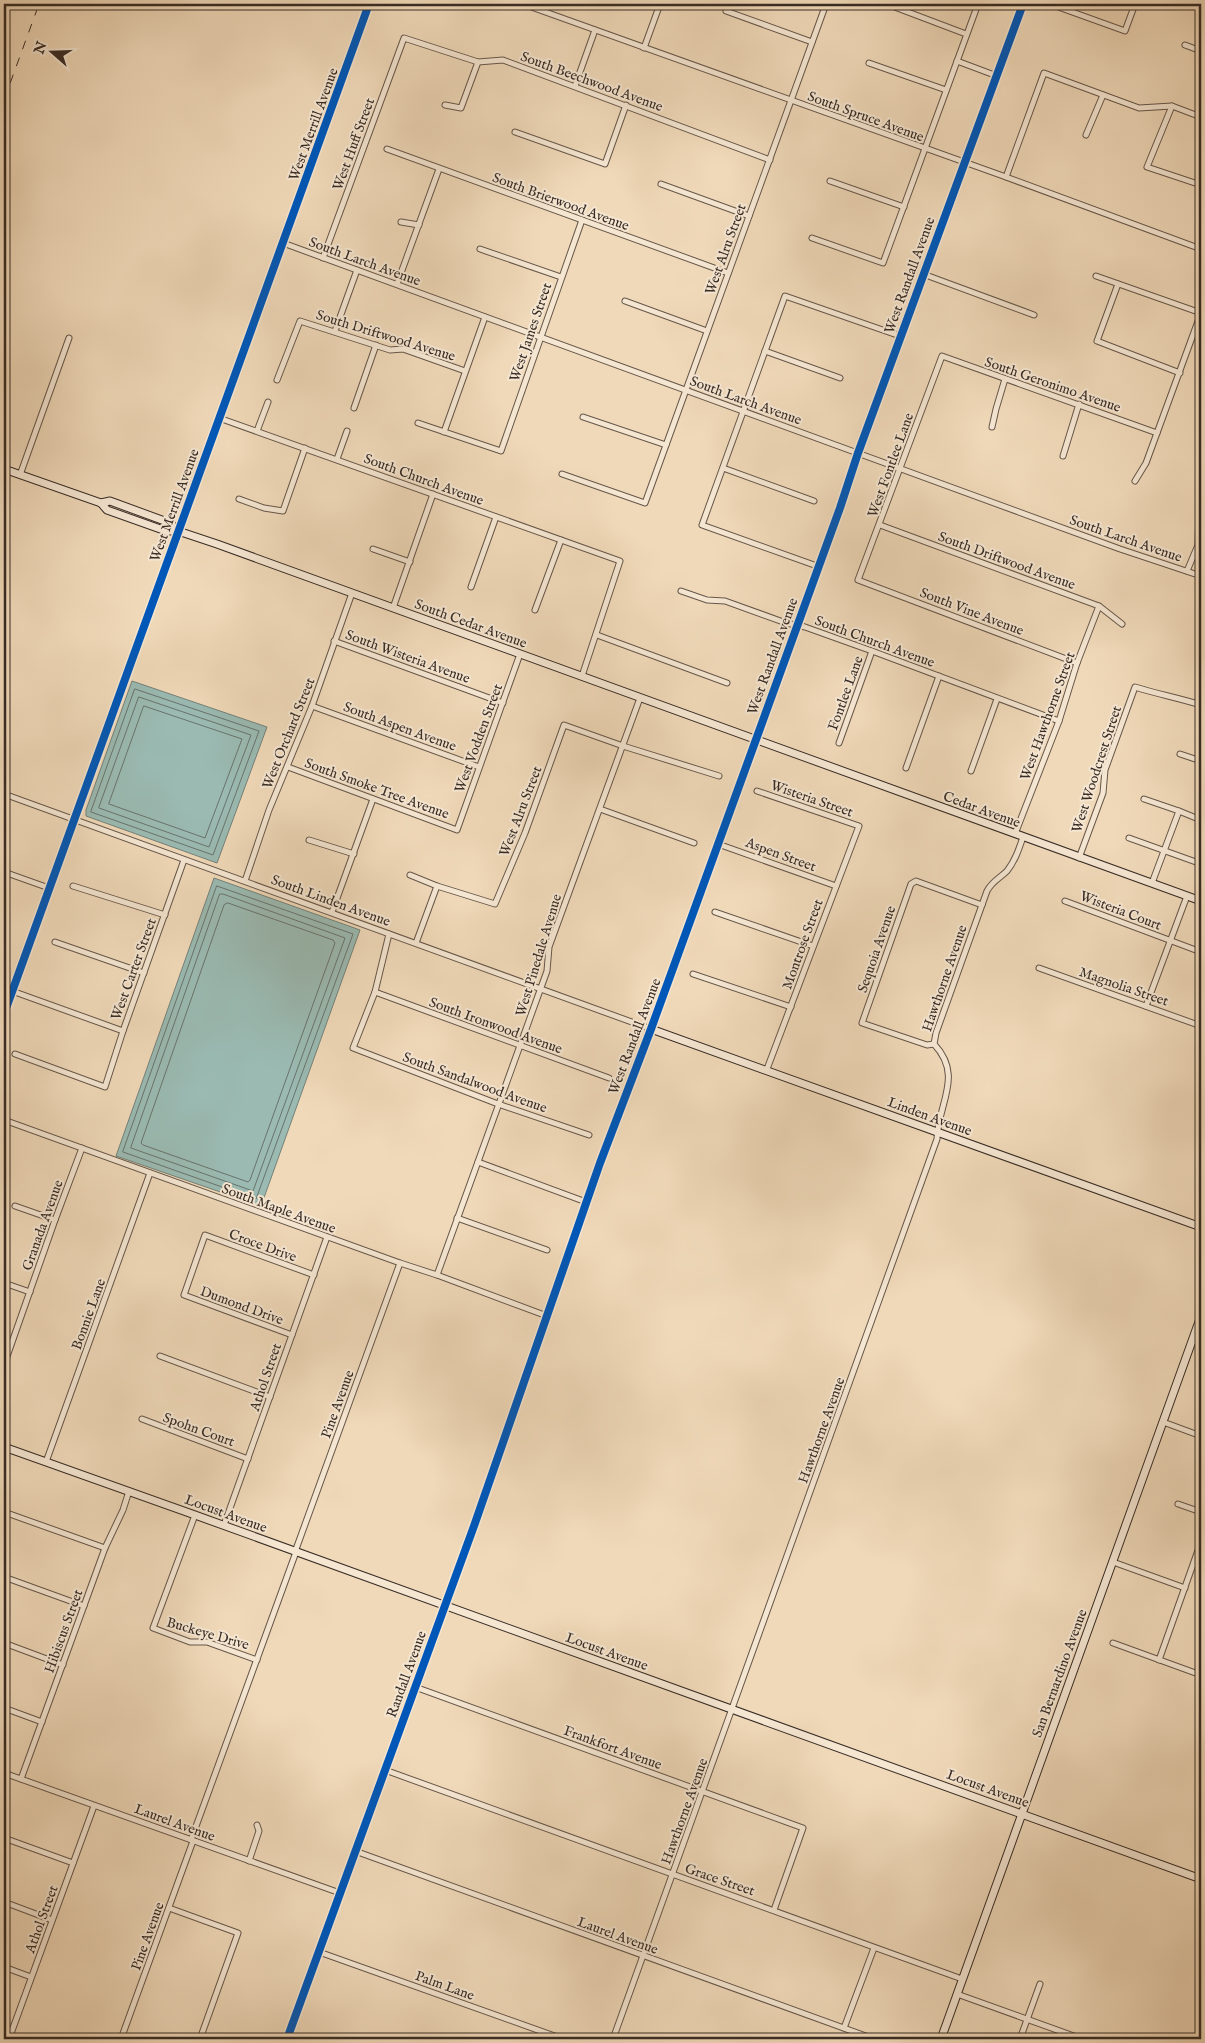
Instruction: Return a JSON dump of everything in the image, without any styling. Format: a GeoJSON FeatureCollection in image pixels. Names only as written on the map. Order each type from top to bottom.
{"type":"FeatureCollection","features":[{"type":"Feature","properties":{"kind":"street","name":"West Merrill Avenue"},"geometry":{"type":"LineString","coordinates":[[4,1014],[369,4]]}},
{"type":"Feature","properties":{"kind":"street","name":"South Spruce Avenue"},"geometry":{"type":"LineString","coordinates":[[523,4],[1201,249]]}},
{"type":"Feature","properties":{"kind":"street"},"geometry":{"type":"LineString","coordinates":[[644,48],[660,4]]}},
{"type":"Feature","properties":{"kind":"street","name":"West Alru Street"},"geometry":{"type":"LineString","coordinates":[[562,474],[645,503],[826,4]]}},
{"type":"Feature","properties":{"kind":"street"},"geometry":{"type":"LineString","coordinates":[[812,238],[883,263],[978,4]]}},
{"type":"Feature","properties":{"kind":"street","name":"West Randall Avenue"},"geometry":{"type":"LineString","coordinates":[[547,1316],[586,1202],[651,1029],[840,508],[900,336],[1023,4]]}},
{"type":"Feature","properties":{"kind":"street"},"geometry":{"type":"LineString","coordinates":[[1050,4],[1068,6],[1125,31],[1135,4]]}},
{"type":"Feature","properties":{"kind":"street"},"geometry":{"type":"LineString","coordinates":[[892,6],[966,34]]}},
{"type":"Feature","properties":{"kind":"street"},"geometry":{"type":"LineString","coordinates":[[726,11],[812,42]]}},
{"type":"Feature","properties":{"kind":"street"},"geometry":{"type":"LineString","coordinates":[[575,86],[595,30]]}},
{"type":"Feature","properties":{"kind":"street","name":"South Beechwood Avenue"},"geometry":{"type":"LineString","coordinates":[[404,38],[478,62],[503,60],[770,160]]}},
{"type":"Feature","properties":{"kind":"street","name":"West Huff Street"},"geometry":{"type":"LineString","coordinates":[[323,258],[404,38]]}},
{"type":"Feature","properties":{"kind":"street"},"geometry":{"type":"LineString","coordinates":[[1184,45],[1201,51]]}},
{"type":"Feature","properties":{"kind":"street"},"geometry":{"type":"LineString","coordinates":[[956,61],[997,76]]}},
{"type":"Feature","properties":{"kind":"street"},"geometry":{"type":"LineString","coordinates":[[444,105],[461,108],[478,62]]}},
{"type":"Feature","properties":{"kind":"street"},"geometry":{"type":"LineString","coordinates":[[868,63],[946,90]]}},
{"type":"Feature","properties":{"kind":"street"},"geometry":{"type":"LineString","coordinates":[[1006,177],[1044,73],[1139,108],[1172,106],[1201,117]]}},
{"type":"Feature","properties":{"kind":"street"},"geometry":{"type":"LineString","coordinates":[[1086,135],[1103,95]]}},
{"type":"Feature","properties":{"kind":"street"},"geometry":{"type":"LineString","coordinates":[[515,132],[605,164],[626,105]]}},
{"type":"Feature","properties":{"kind":"street"},"geometry":{"type":"LineString","coordinates":[[1172,106],[1148,167],[1201,186]]}},
{"type":"Feature","properties":{"kind":"street","name":"South Brierwood Avenue"},"geometry":{"type":"LineString","coordinates":[[386,149],[728,273]]}},
{"type":"Feature","properties":{"kind":"street"},"geometry":{"type":"LineString","coordinates":[[397,284],[439,169]]}},
{"type":"Feature","properties":{"kind":"street"},"geometry":{"type":"LineString","coordinates":[[830,181],[904,207]]}},
{"type":"Feature","properties":{"kind":"street"},"geometry":{"type":"LineString","coordinates":[[661,184],[749,216]]}},
{"type":"Feature","properties":{"kind":"street","name":"West James Street"},"geometry":{"type":"LineString","coordinates":[[444,432],[501,451],[582,220]]}},
{"type":"Feature","properties":{"kind":"street"},"geometry":{"type":"LineString","coordinates":[[401,222],[419,225]]}},
{"type":"Feature","properties":{"kind":"street","name":"South Larch Avenue"},"geometry":{"type":"LineString","coordinates":[[283,243],[1120,549],[1201,576]]}},
{"type":"Feature","properties":{"kind":"street"},"geometry":{"type":"LineString","coordinates":[[480,248],[561,277]]}},
{"type":"Feature","properties":{"kind":"street"},"geometry":{"type":"LineString","coordinates":[[334,331],[357,270]]}},
{"type":"Feature","properties":{"kind":"street"},"geometry":{"type":"LineString","coordinates":[[923,274],[1034,315]]}},
{"type":"Feature","properties":{"kind":"street"},"geometry":{"type":"LineString","coordinates":[[1096,276],[1201,313],[1146,463],[1135,481]]}},
{"type":"Feature","properties":{"kind":"street"},"geometry":{"type":"LineString","coordinates":[[1118,284],[1097,341],[1180,373]]}},
{"type":"Feature","properties":{"kind":"street"},"geometry":{"type":"LineString","coordinates":[[818,566],[702,525],[785,296],[900,336]]}},
{"type":"Feature","properties":{"kind":"street"},"geometry":{"type":"LineString","coordinates":[[625,301],[707,331]]}},
{"type":"Feature","properties":{"kind":"street"},"geometry":{"type":"LineString","coordinates":[[418,423],[444,432],[485,317]]}},
{"type":"Feature","properties":{"kind":"street","name":"South Driftwood Avenue"},"geometry":{"type":"LineString","coordinates":[[276,380],[300,321],[390,350],[403,350],[465,371]]}},
{"type":"Feature","properties":{"kind":"street"},"geometry":{"type":"LineString","coordinates":[[20,475],[69,338]]}},
{"type":"Feature","properties":{"kind":"street"},"geometry":{"type":"LineString","coordinates":[[354,408],[376,345]]}},
{"type":"Feature","properties":{"kind":"street"},"geometry":{"type":"LineString","coordinates":[[765,351],[840,378]]}},
{"type":"Feature","properties":{"kind":"street","name":"South Geronimo Avenue"},"geometry":{"type":"LineString","coordinates":[[942,356],[1157,433]]}},
{"type":"Feature","properties":{"kind":"street","name":"West Fontlee Lane"},"geometry":{"type":"LineString","coordinates":[[858,580],[942,356]]}},
{"type":"Feature","properties":{"kind":"street"},"geometry":{"type":"LineString","coordinates":[[992,427],[1005,378]]}},
{"type":"Feature","properties":{"kind":"street"},"geometry":{"type":"LineString","coordinates":[[257,431],[268,402]]}},
{"type":"Feature","properties":{"kind":"street"},"geometry":{"type":"LineString","coordinates":[[1063,456],[1079,404]]}},
{"type":"Feature","properties":{"kind":"street"},"geometry":{"type":"LineString","coordinates":[[583,417],[666,445]]}},
{"type":"Feature","properties":{"kind":"street","name":"South Church Avenue"},"geometry":{"type":"LineString","coordinates":[[219,418],[620,561],[597,635]]}},
{"type":"Feature","properties":{"kind":"street"},"geometry":{"type":"LineString","coordinates":[[337,459],[346,431]]}},
{"type":"Feature","properties":{"kind":"street"},"geometry":{"type":"LineString","coordinates":[[239,499],[264,508],[283,511],[305,448]]}},
{"type":"Feature","properties":{"kind":"street"},"geometry":{"type":"LineString","coordinates":[[723,468],[814,501]]}},
{"type":"Feature","properties":{"kind":"street","name":"South Cedar Avenue"},"geometry":{"type":"LineString","coordinates":[[4,469],[101,504],[107,510],[166,531],[178,531],[755,740]]}},
{"type":"Feature","properties":{"kind":"street"},"geometry":{"type":"LineString","coordinates":[[393,608],[434,494]]}},
{"type":"Feature","properties":{"kind":"street"},"geometry":{"type":"LineString","coordinates":[[1187,571],[1198,545],[1201,496]]}},
{"type":"Feature","properties":{"kind":"street"},"geometry":{"type":"LineString","coordinates":[[471,587],[496,517]]}},
{"type":"Feature","properties":{"kind":"street","name":"South Driftwood Avenue"},"geometry":{"type":"LineString","coordinates":[[880,525],[1099,606],[1122,624]]}},
{"type":"Feature","properties":{"kind":"street"},"geometry":{"type":"LineString","coordinates":[[535,610],[560,540]]}},
{"type":"Feature","properties":{"kind":"street"},"geometry":{"type":"LineString","coordinates":[[373,549],[410,562]]}},
{"type":"Feature","properties":{"kind":"street","name":"South Vine Avenue"},"geometry":{"type":"LineString","coordinates":[[858,580],[1078,663]]}},
{"type":"Feature","properties":{"kind":"street","name":"South Church Avenue"},"geometry":{"type":"LineString","coordinates":[[681,591],[707,600],[725,601],[872,651],[1059,721]]}},
{"type":"Feature","properties":{"kind":"street","name":"West Orchard Street"},"geometry":{"type":"LineString","coordinates":[[245,881],[269,810],[312,706],[352,593]]}},
{"type":"Feature","properties":{"kind":"street","name":"West Hawthorne Street"},"geometry":{"type":"LineString","coordinates":[[1019,835],[1099,606]]}},
{"type":"Feature","properties":{"kind":"street"},"geometry":{"type":"LineString","coordinates":[[582,676],[597,635],[727,683]]}},
{"type":"Feature","properties":{"kind":"street","name":"South Wisteria Avenue"},"geometry":{"type":"LineString","coordinates":[[334,641],[502,703]]}},
{"type":"Feature","properties":{"kind":"street","name":"Fontlee Lane"},"geometry":{"type":"LineString","coordinates":[[839,744],[872,651]]}},
{"type":"Feature","properties":{"kind":"street","name":"West Vodden Street"},"geometry":{"type":"LineString","coordinates":[[457,830],[520,654]]}},
{"type":"Feature","properties":{"kind":"street"},"geometry":{"type":"LineString","coordinates":[[906,768],[939,676]]}},
{"type":"Feature","properties":{"kind":"street","name":"West Woodcrest Street"},"geometry":{"type":"LineString","coordinates":[[1079,858],[1103,793],[1105,770],[1135,687],[1201,706]]}},
{"type":"Feature","properties":{"kind":"street","name":"West Pinedale Avenue"},"geometry":{"type":"LineString","coordinates":[[437,1275],[547,970],[549,947],[640,698]]}},
{"type":"Feature","properties":{"kind":"street"},"geometry":{"type":"LineString","coordinates":[[971,771],[997,699]]}},
{"type":"Feature","properties":{"kind":"street","name":"South Aspen Avenue"},"geometry":{"type":"LineString","coordinates":[[312,706],[479,767]]}},
{"type":"Feature","properties":{"kind":"street","name":"West Alru Street"},"geometry":{"type":"LineString","coordinates":[[437,886],[495,904],[525,833],[564,725],[622,746]]}},
{"type":"Feature","properties":{"kind":"street","name":"Cedar Avenue"},"geometry":{"type":"LineString","coordinates":[[755,740],[1201,901]]}},
{"type":"Feature","properties":{"kind":"street"},"geometry":{"type":"LineString","coordinates":[[622,746],[719,776]]}},
{"type":"Feature","properties":{"kind":"street"},"geometry":{"type":"LineString","coordinates":[[1180,754],[1201,761]]}},
{"type":"Feature","properties":{"kind":"street","name":"South Smoke Tree Avenue"},"geometry":{"type":"LineString","coordinates":[[288,767],[457,830]]}},
{"type":"Feature","properties":{"kind":"street","name":"Wisteria Street"},"geometry":{"type":"LineString","coordinates":[[757,791],[860,826]]}},
{"type":"Feature","properties":{"kind":"street","name":"South Linden Avenue"},"geometry":{"type":"LineString","coordinates":[[4,794],[540,987],[651,1029]]}},
{"type":"Feature","properties":{"kind":"street"},"geometry":{"type":"LineString","coordinates":[[332,912],[372,799]]}},
{"type":"Feature","properties":{"kind":"street"},"geometry":{"type":"LineString","coordinates":[[1144,799],[1201,820]]}},
{"type":"Feature","properties":{"kind":"street"},"geometry":{"type":"LineString","coordinates":[[600,809],[694,843]]}},
{"type":"Feature","properties":{"kind":"street"},"geometry":{"type":"LineString","coordinates":[[1152,883],[1179,811]]}},
{"type":"Feature","properties":{"kind":"street","name":"Montrose Street"},"geometry":{"type":"LineString","coordinates":[[767,1069],[860,826]]}},
{"type":"Feature","properties":{"kind":"street","name":"Hawthorne Avenue"},"geometry":{"type":"LineString","coordinates":[[613,2039],[937,1139],[937,1124],[950,1082],[950,1071],[940,1050],[934,1044],[936,1033],[989,886],[1009,868],[1015,859],[1019,835]]}},
{"type":"Feature","properties":{"kind":"street"},"geometry":{"type":"LineString","coordinates":[[1129,838],[1196,862]]}},
{"type":"Feature","properties":{"kind":"street"},"geometry":{"type":"LineString","coordinates":[[309,840],[354,854]]}},
{"type":"Feature","properties":{"kind":"street","name":"Aspen Street"},"geometry":{"type":"LineString","coordinates":[[718,844],[836,886]]}},
{"type":"Feature","properties":{"kind":"street","name":"West Carter Street"},"geometry":{"type":"LineString","coordinates":[[14,1054],[105,1087],[184,860]]}},
{"type":"Feature","properties":{"kind":"street"},"geometry":{"type":"LineString","coordinates":[[4,883],[6,872],[49,888]]}},
{"type":"Feature","properties":{"kind":"street"},"geometry":{"type":"LineString","coordinates":[[410,875],[437,886],[416,943]]}},
{"type":"Feature","properties":{"kind":"street","name":"Sequoia Avenue"},"geometry":{"type":"LineString","coordinates":[[934,1044],[927,1045],[862,1023],[911,884],[916,881],[982,905]]}},
{"type":"Feature","properties":{"kind":"street"},"geometry":{"type":"LineString","coordinates":[[73,886],[165,915]]}},
{"type":"Feature","properties":{"kind":"street"},"geometry":{"type":"LineString","coordinates":[[1146,1006],[1187,896]]}},
{"type":"Feature","properties":{"kind":"street","name":"Wisteria Court"},"geometry":{"type":"LineString","coordinates":[[1065,901],[1170,941]]}},
{"type":"Feature","properties":{"kind":"street"},"geometry":{"type":"LineString","coordinates":[[715,912],[813,946]]}},
{"type":"Feature","properties":{"kind":"street"},"geometry":{"type":"LineString","coordinates":[[375,992],[389,934]]}},
{"type":"Feature","properties":{"kind":"street"},"geometry":{"type":"LineString","coordinates":[[1170,941],[1201,952]]}},
{"type":"Feature","properties":{"kind":"street"},"geometry":{"type":"LineString","coordinates":[[55,942],[144,974]]}},
{"type":"Feature","properties":{"kind":"street","name":"Magnolia Street"},"geometry":{"type":"LineString","coordinates":[[1040,968],[1201,1026]]}},
{"type":"Feature","properties":{"kind":"street"},"geometry":{"type":"LineString","coordinates":[[693,974],[791,1007]]}},
{"type":"Feature","properties":{"kind":"street"},"geometry":{"type":"LineString","coordinates":[[12,991],[123,1031]]}},
{"type":"Feature","properties":{"kind":"street","name":"South Ironwood Avenue"},"geometry":{"type":"LineString","coordinates":[[375,992],[610,1078]]}},
{"type":"Feature","properties":{"kind":"street","name":"South Sandalwood Avenue"},"geometry":{"type":"LineString","coordinates":[[375,992],[353,1048],[498,1104],[589,1134]]}},
{"type":"Feature","properties":{"kind":"street","name":"Linden Avenue"},"geometry":{"type":"LineString","coordinates":[[651,1029],[767,1069],[1201,1227]]}},
{"type":"Feature","properties":{"kind":"street","name":"South Maple Avenue"},"geometry":{"type":"LineString","coordinates":[[4,1120],[547,1316]]}},
{"type":"Feature","properties":{"kind":"street","name":"Granada Avenue"},"geometry":{"type":"LineString","coordinates":[[4,1365],[82,1148]]}},
{"type":"Feature","properties":{"kind":"street"},"geometry":{"type":"LineString","coordinates":[[478,1162],[586,1202]]}},
{"type":"Feature","properties":{"kind":"street","name":"Bonnie Lane"},"geometry":{"type":"LineString","coordinates":[[46,1462],[150,1173]]}},
{"type":"Feature","properties":{"kind":"street"},"geometry":{"type":"LineString","coordinates":[[15,1206],[55,1220]]}},
{"type":"Feature","properties":{"kind":"street"},"geometry":{"type":"LineString","coordinates":[[457,1218],[547,1250]]}},
{"type":"Feature","properties":{"kind":"street","name":"Croce Drive"},"geometry":{"type":"LineString","coordinates":[[184,1295],[205,1235],[314,1275]]}},
{"type":"Feature","properties":{"kind":"street","name":"Athol Street"},"geometry":{"type":"LineString","coordinates":[[224,1525],[328,1238]]}},
{"type":"Feature","properties":{"kind":"street","name":"Pine Avenue"},"geometry":{"type":"LineString","coordinates":[[121,2039],[400,1263]]}},
{"type":"Feature","properties":{"kind":"street"},"geometry":{"type":"LineString","coordinates":[[4,1283],[30,1292]]}},
{"type":"Feature","properties":{"kind":"street","name":"Dumond Drive"},"geometry":{"type":"LineString","coordinates":[[184,1295],[292,1335]]}},
{"type":"Feature","properties":{"kind":"street","name":"Randall Avenue"},"geometry":{"type":"LineString","coordinates":[[288,2039],[547,1316]]}},
{"type":"Feature","properties":{"kind":"street","name":"San Bernardino Avenue"},"geometry":{"type":"LineString","coordinates":[[940,2039],[1201,1316]]}},
{"type":"Feature","properties":{"kind":"street"},"geometry":{"type":"LineString","coordinates":[[160,1356],[270,1397]]}},
{"type":"Feature","properties":{"kind":"street","name":"Spohn Court"},"geometry":{"type":"LineString","coordinates":[[142,1420],[248,1459]]}},
{"type":"Feature","properties":{"kind":"street"},"geometry":{"type":"LineString","coordinates":[[1163,1422],[1201,1436]]}},
{"type":"Feature","properties":{"kind":"street","name":"Locust Avenue"},"geometry":{"type":"LineString","coordinates":[[4,1447],[1201,1879]]}},
{"type":"Feature","properties":{"kind":"street","name":"Hibiscus Street"},"geometry":{"type":"LineString","coordinates":[[21,1779],[104,1548],[123,1510],[129,1491]]}},
{"type":"Feature","properties":{"kind":"street"},"geometry":{"type":"LineString","coordinates":[[1178,1504],[1201,1512]]}},
{"type":"Feature","properties":{"kind":"street"},"geometry":{"type":"LineString","coordinates":[[4,1512],[104,1548]]}},
{"type":"Feature","properties":{"kind":"street","name":"Buckeye Drive"},"geometry":{"type":"LineString","coordinates":[[195,1515],[153,1628],[190,1642],[207,1642],[257,1660]]}},
{"type":"Feature","properties":{"kind":"street"},"geometry":{"type":"LineString","coordinates":[[1159,1660],[1201,1542]]}},
{"type":"Feature","properties":{"kind":"street"},"geometry":{"type":"LineString","coordinates":[[1113,1562],[1185,1588]]}},
{"type":"Feature","properties":{"kind":"street"},"geometry":{"type":"LineString","coordinates":[[4,1577],[84,1606]]}},
{"type":"Feature","properties":{"kind":"street"},"geometry":{"type":"LineString","coordinates":[[4,1643],[63,1665]]}},
{"type":"Feature","properties":{"kind":"street"},"geometry":{"type":"LineString","coordinates":[[1113,1643],[1201,1675]]}},
{"type":"Feature","properties":{"kind":"street","name":"Frankfort Avenue"},"geometry":{"type":"LineString","coordinates":[[415,1687],[803,1828],[774,1910]]}},
{"type":"Feature","properties":{"kind":"street"},"geometry":{"type":"LineString","coordinates":[[4,1708],[42,1722]]}},
{"type":"Feature","properties":{"kind":"street","name":"Grace Street"},"geometry":{"type":"LineString","coordinates":[[385,1770],[962,1979]]}},
{"type":"Feature","properties":{"kind":"street","name":"Laurel Avenue"},"geometry":{"type":"LineString","coordinates":[[4,1773],[340,1893]]}},
{"type":"Feature","properties":{"kind":"street","name":"Athol Street"},"geometry":{"type":"LineString","coordinates":[[8,2035],[94,1806]]}},
{"type":"Feature","properties":{"kind":"street"},"geometry":{"type":"LineString","coordinates":[[249,1861],[259,1831],[257,1826]]}},
{"type":"Feature","properties":{"kind":"street"},"geometry":{"type":"LineString","coordinates":[[4,1838],[73,1862]]}},
{"type":"Feature","properties":{"kind":"street","name":"Laurel Avenue"},"geometry":{"type":"LineString","coordinates":[[355,1851],[874,2039]]}},
{"type":"Feature","properties":{"kind":"street"},"geometry":{"type":"LineString","coordinates":[[4,1902],[52,1920]]}},
{"type":"Feature","properties":{"kind":"street"},"geometry":{"type":"LineString","coordinates":[[169,1908],[238,1933],[200,2039]]}},
{"type":"Feature","properties":{"kind":"street"},"geometry":{"type":"LineString","coordinates":[[844,2028],[874,1948]]}},
{"type":"Feature","properties":{"kind":"street","name":"Palm Lane"},"geometry":{"type":"LineString","coordinates":[[319,1952],[563,2039]]}},
{"type":"Feature","properties":{"kind":"street"},"geometry":{"type":"LineString","coordinates":[[4,1968],[31,1977]]}},
{"type":"Feature","properties":{"kind":"street"},"geometry":{"type":"LineString","coordinates":[[1020,2039],[1040,1984]]}},
{"type":"Feature","properties":{"kind":"street"},"geometry":{"type":"LineString","coordinates":[[957,1994],[1082,2039]]}},
{"type":"Feature","properties":{"kind":"water"},"geometry":{"type":"Polygon","coordinates":[[[132,681],[267,727],[217,863],[86,816],[86,810],[132,681]]]}},
{"type":"Feature","properties":{"kind":"water"},"geometry":{"type":"Polygon","coordinates":[[[214,878],[360,930],[261,1206],[116,1156],[214,878]]]}},
{"type":"Feature","properties":{"kind":"railway"},"geometry":{"type":"LineString","coordinates":[[4,12],[6,4]]}},
{"type":"Feature","properties":{"kind":"railway"},"geometry":{"type":"LineString","coordinates":[[4,100],[39,4]]}},
{"type":"Feature","properties":{"kind":"cycle path"},"geometry":{"type":"LineString","coordinates":[[4,1014],[369,4]]}},
{"type":"Feature","properties":{"kind":"cycle path"},"geometry":{"type":"LineString","coordinates":[[287,2039],[474,1526],[600,1163],[651,1029],[840,508],[858,453],[1023,4]]}}]}
